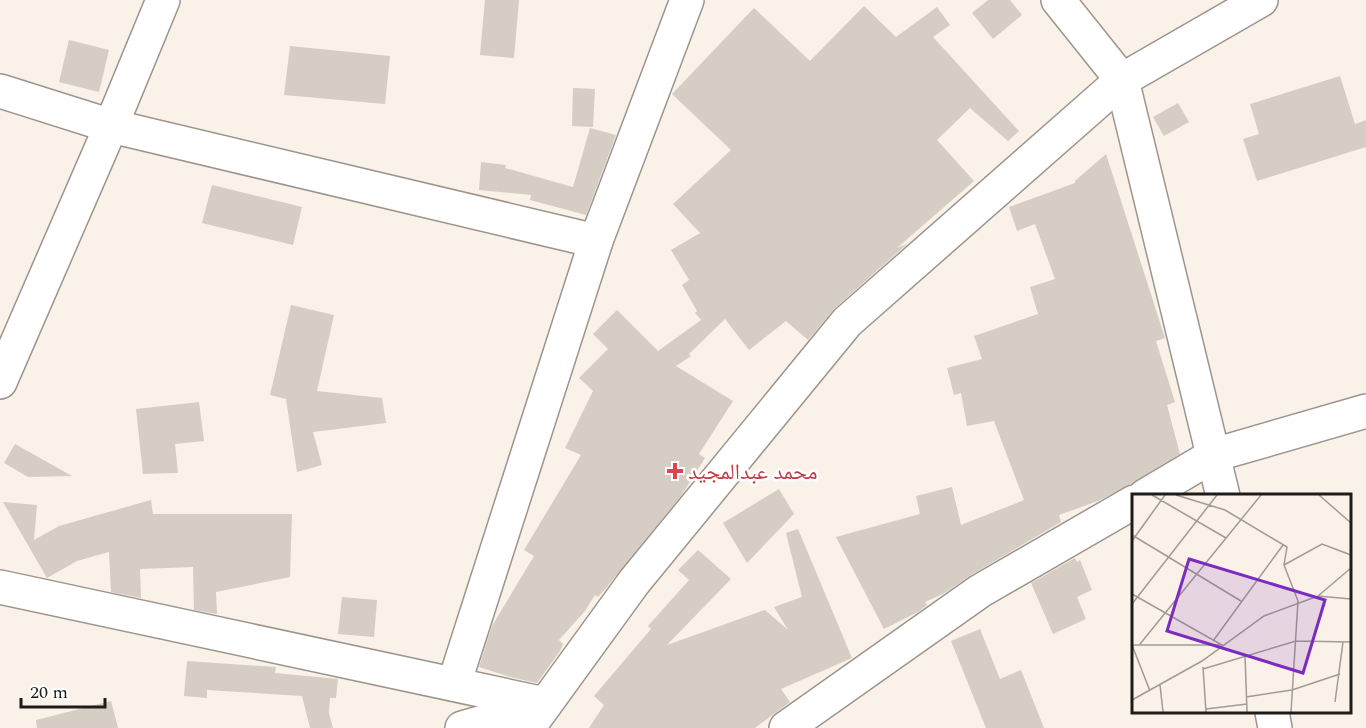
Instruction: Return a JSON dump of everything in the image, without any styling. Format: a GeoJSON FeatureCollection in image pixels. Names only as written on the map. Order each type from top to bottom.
{"type":"FeatureCollection","features":[{"type":"Feature","properties":{"kind":"street"},"geometry":{"type":"LineString","coordinates":[[0,382],[163,0]]}},
{"type":"Feature","properties":{"kind":"street"},"geometry":{"type":"LineString","coordinates":[[454,684],[596,241],[687,0]]}},
{"type":"Feature","properties":{"kind":"street"},"geometry":{"type":"LineString","coordinates":[[1058,0],[1122,80],[1223,494]]}},
{"type":"Feature","properties":{"kind":"street"},"geometry":{"type":"LineString","coordinates":[[462,728],[536,716],[634,582],[848,322],[1122,80],[1261,0]]}},
{"type":"Feature","properties":{"kind":"street"},"geometry":{"type":"LineString","coordinates":[[0,91],[111,126],[596,241]]}},
{"type":"Feature","properties":{"kind":"street"},"geometry":{"type":"LineString","coordinates":[[1146,494],[1214,455],[1366,411]]}},
{"type":"Feature","properties":{"kind":"street"},"geometry":{"type":"LineString","coordinates":[[788,727],[980,591],[1132,503]]}},
{"type":"Feature","properties":{"kind":"street"},"geometry":{"type":"LineString","coordinates":[[0,587],[454,684],[536,716]]}},
{"type":"Feature","properties":{"kind":"street"},"geometry":{"type":"LineString","coordinates":[[1272,713],[1275,728]]}},
{"type":"Feature","properties":{"kind":"building"},"geometry":{"type":"Polygon","coordinates":[[[485,0],[519,0],[514,58],[480,55],[485,0]]]}},
{"type":"Feature","properties":{"kind":"building"},"geometry":{"type":"Polygon","coordinates":[[[988,0],[1010,0],[1022,15],[993,39],[972,13],[988,0]]]}},
{"type":"Feature","properties":{"kind":"building"},"geometry":{"type":"Polygon","coordinates":[[[864,6],[896,37],[937,7],[950,25],[933,37],[1019,131],[1008,141],[970,108],[937,140],[974,181],[897,248],[907,244],[835,308],[808,340],[786,321],[749,350],[725,319],[689,354],[691,356],[676,366],[733,401],[699,454],[705,458],[681,496],[607,587],[598,597],[595,595],[585,611],[559,640],[563,644],[560,651],[537,683],[479,667],[492,626],[534,556],[524,550],[581,455],[565,448],[593,391],[579,378],[608,349],[593,334],[617,310],[658,351],[701,320],[695,313],[697,311],[682,285],[689,280],[671,250],[700,233],[673,204],[731,150],[672,94],[754,8],[810,61],[864,6]]]}},
{"type":"Feature","properties":{"kind":"building"},"geometry":{"type":"Polygon","coordinates":[[[69,40],[109,50],[99,92],[59,82],[69,40]]]}},
{"type":"Feature","properties":{"kind":"building"},"geometry":{"type":"Polygon","coordinates":[[[290,46],[390,56],[385,104],[284,95],[290,46]]]}},
{"type":"Feature","properties":{"kind":"building"},"geometry":{"type":"Polygon","coordinates":[[[1340,76],[1355,124],[1366,120],[1366,147],[1257,181],[1243,139],[1259,134],[1250,104],[1340,76]]]}},
{"type":"Feature","properties":{"kind":"building"},"geometry":{"type":"Polygon","coordinates":[[[573,88],[595,89],[593,127],[572,126],[573,88]]]}},
{"type":"Feature","properties":{"kind":"building"},"geometry":{"type":"Polygon","coordinates":[[[1178,103],[1189,122],[1164,136],[1153,117],[1178,103]]]}},
{"type":"Feature","properties":{"kind":"building"},"geometry":{"type":"Polygon","coordinates":[[[590,128],[616,135],[586,215],[530,200],[531,195],[479,190],[481,162],[506,165],[505,168],[573,187],[590,128]]]}},
{"type":"Feature","properties":{"kind":"building"},"geometry":{"type":"Polygon","coordinates":[[[1106,154],[1165,338],[1156,341],[1175,402],[1167,405],[1180,454],[1098,501],[1059,515],[1061,522],[943,594],[925,602],[927,605],[918,612],[884,629],[836,537],[920,514],[916,496],[952,487],[961,525],[1024,500],[994,421],[967,426],[961,393],[954,395],[947,368],[982,359],[974,336],[1038,314],[1030,287],[1055,279],[1035,224],[1017,231],[1009,207],[1075,183],[1106,154]]]}},
{"type":"Feature","properties":{"kind":"building"},"geometry":{"type":"Polygon","coordinates":[[[212,185],[302,207],[293,245],[202,223],[212,185]]]}},
{"type":"Feature","properties":{"kind":"building"},"geometry":{"type":"Polygon","coordinates":[[[291,305],[334,315],[317,391],[382,398],[386,423],[313,432],[322,465],[297,472],[286,399],[270,395],[291,305]]]}},
{"type":"Feature","properties":{"kind":"building"},"geometry":{"type":"Polygon","coordinates":[[[199,402],[204,441],[175,444],[178,473],[143,474],[136,409],[199,402]]]}},
{"type":"Feature","properties":{"kind":"building"},"geometry":{"type":"Polygon","coordinates":[[[15,444],[72,476],[28,477],[4,463],[15,444]]]}},
{"type":"Feature","properties":{"kind":"building"},"geometry":{"type":"Polygon","coordinates":[[[779,489],[794,514],[747,563],[723,523],[779,489]]]}},
{"type":"Feature","properties":{"kind":"building"},"geometry":{"type":"Polygon","coordinates":[[[151,500],[153,514],[292,514],[290,577],[216,592],[217,614],[194,610],[193,567],[140,569],[141,598],[111,592],[109,552],[77,561],[47,578],[3,502],[37,505],[34,540],[59,526],[151,500]]]}},
{"type":"Feature","properties":{"kind":"building"},"geometry":{"type":"Polygon","coordinates":[[[798,529],[852,658],[781,689],[790,702],[755,728],[589,728],[604,705],[594,696],[651,629],[648,626],[689,580],[678,570],[698,550],[731,579],[667,645],[765,610],[788,630],[774,607],[802,597],[786,533],[798,529]]]}},
{"type":"Feature","properties":{"kind":"building"},"geometry":{"type":"Polygon","coordinates":[[[1075,558],[1077,562],[1080,560],[1092,590],[1077,597],[1086,619],[1053,634],[1031,583],[1075,558]]]}},
{"type":"Feature","properties":{"kind":"building"},"geometry":{"type":"Polygon","coordinates":[[[342,597],[377,600],[374,637],[338,634],[342,597]]]}},
{"type":"Feature","properties":{"kind":"building"},"geometry":{"type":"Polygon","coordinates":[[[980,629],[1000,679],[1021,670],[1044,728],[986,728],[951,641],[980,629]]]}},
{"type":"Feature","properties":{"kind":"building"},"geometry":{"type":"Polygon","coordinates":[[[187,661],[276,667],[275,673],[338,679],[336,698],[330,698],[329,713],[333,728],[310,728],[302,696],[207,690],[207,698],[184,696],[187,661]]]}},
{"type":"Feature","properties":{"kind":"building"},"geometry":{"type":"Polygon","coordinates":[[[111,701],[118,728],[37,728],[36,720],[111,701]]]}},
{"type":"Feature","properties":{"kind":"place","name":"محمد عبدالمجيد"},"geometry":{"type":"Point","coordinates":[675,471]}}]}
